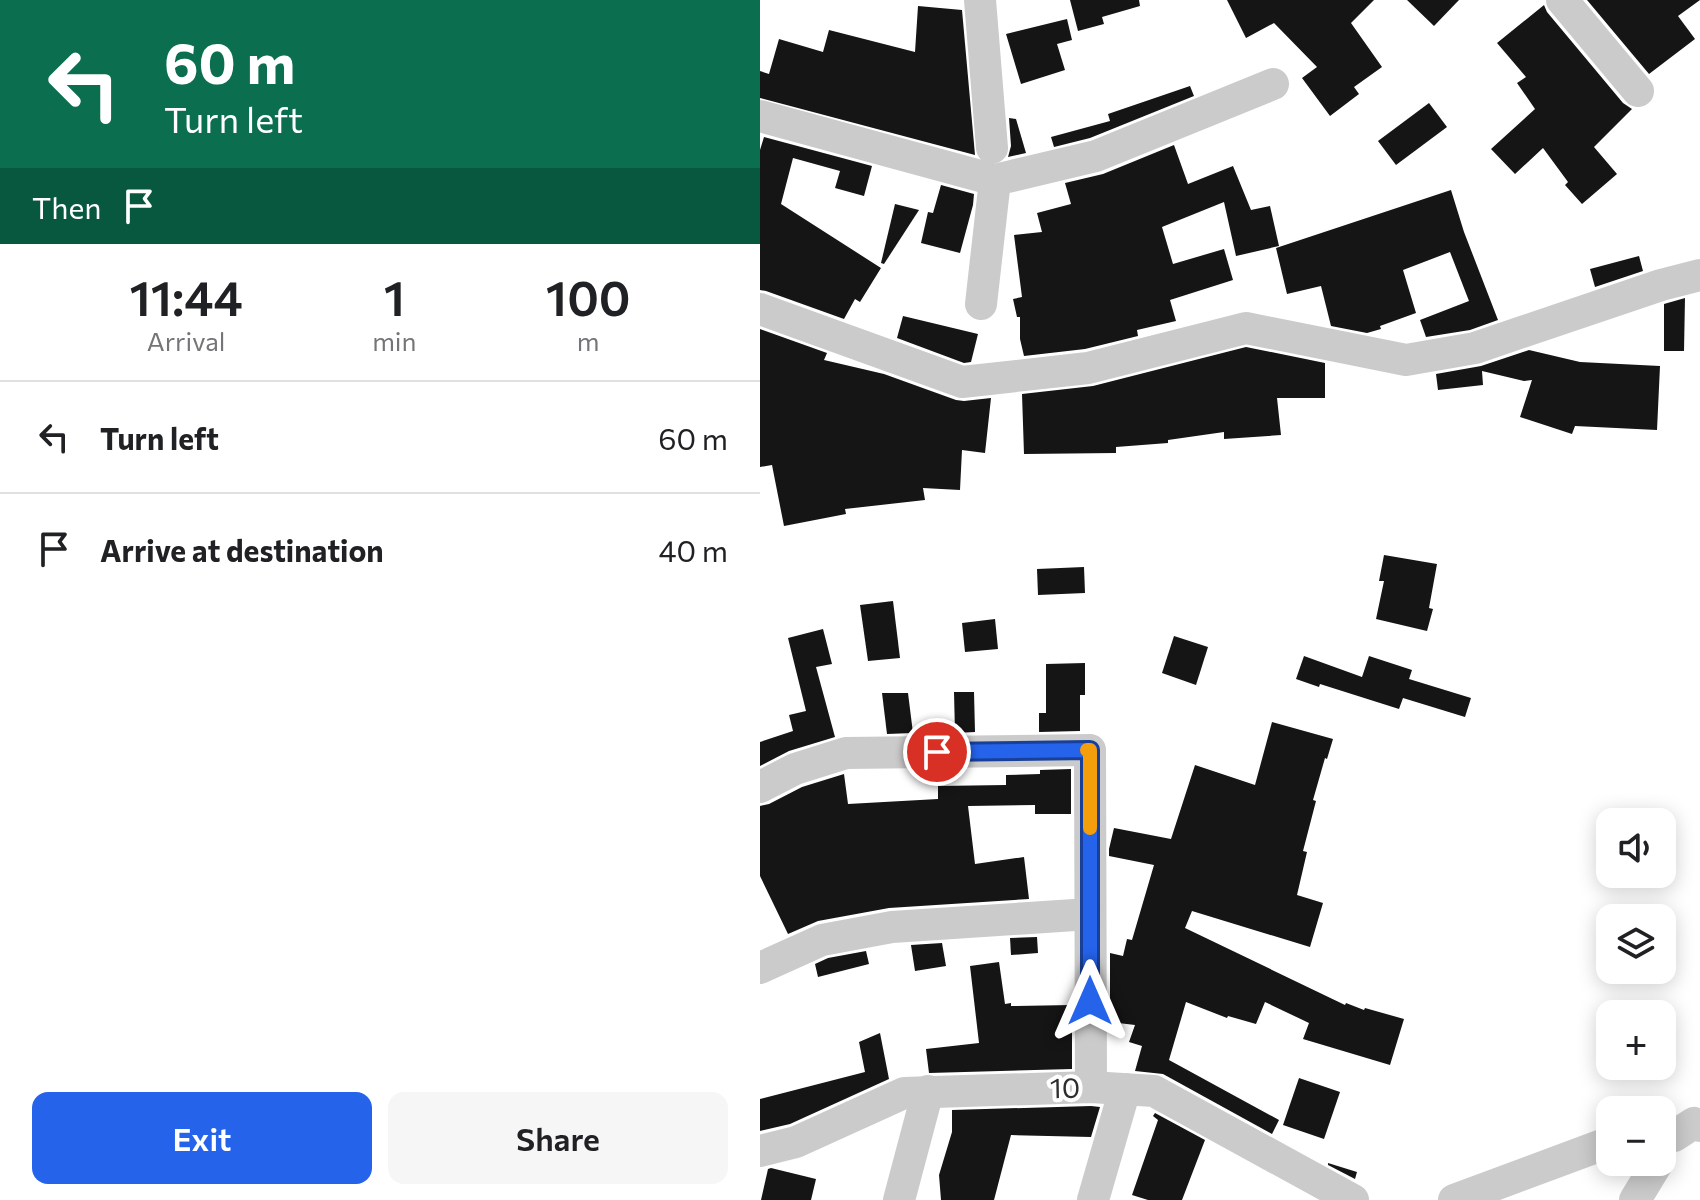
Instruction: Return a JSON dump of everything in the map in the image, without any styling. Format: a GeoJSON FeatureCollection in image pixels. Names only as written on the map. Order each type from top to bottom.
{"type":"FeatureCollection","features":[{"type":"Feature","properties":{"kind":"street"},"geometry":{"type":"LineString","coordinates":[[980,0],[993,164],[981,304]]}},
{"type":"Feature","properties":{"kind":"street"},"geometry":{"type":"LineString","coordinates":[[1562,0],[1638,91]]}},
{"type":"Feature","properties":{"kind":"street"},"geometry":{"type":"LineString","coordinates":[[760,116],[993,164],[1096,156],[1273,84]]}},
{"type":"Feature","properties":{"kind":"street"},"geometry":{"type":"LineString","coordinates":[[760,309],[962,382],[1088,368],[1246,328],[1406,360],[1475,348],[1661,285],[1700,275]]}},
{"type":"Feature","properties":{"kind":"street"},"geometry":{"type":"LineString","coordinates":[[760,787],[795,769],[846,753],[1090,750],[1091,1087]]}},
{"type":"Feature","properties":{"kind":"street"},"geometry":{"type":"LineString","coordinates":[[760,968],[822,940],[892,927],[1090,914]]}},
{"type":"Feature","properties":{"kind":"street","name":"10"},"geometry":{"type":"LineString","coordinates":[[760,1151],[796,1142],[904,1093],[1091,1087],[1154,1091],[1353,1200]]}},
{"type":"Feature","properties":{"kind":"street"},"geometry":{"type":"LineString","coordinates":[[1093,1200],[1125,1089]]}},
{"type":"Feature","properties":{"kind":"street"},"geometry":{"type":"LineString","coordinates":[[899,1200],[928,1091]]}},
{"type":"Feature","properties":{"kind":"street"},"geometry":{"type":"LineString","coordinates":[[1454,1200],[1596,1147]]}},
{"type":"Feature","properties":{"kind":"street"},"geometry":{"type":"LineString","coordinates":[[1635,1200],[1650,1176]]}},
{"type":"Feature","properties":{"kind":"building"},"geometry":{"type":"Polygon","coordinates":[[[1070,0],[1139,0],[1140,6],[1102,17],[1104,24],[1078,31],[1070,0]]]}},
{"type":"Feature","properties":{"kind":"building"},"geometry":{"type":"Polygon","coordinates":[[[1227,0],[1374,0],[1351,23],[1382,67],[1354,87],[1359,94],[1330,116],[1302,78],[1317,67],[1274,23],[1246,38],[1227,0]]]}},
{"type":"Feature","properties":{"kind":"building"},"geometry":{"type":"Polygon","coordinates":[[[1407,0],[1459,0],[1434,26],[1407,0]]]}},
{"type":"Feature","properties":{"kind":"building"},"geometry":{"type":"Polygon","coordinates":[[[1587,0],[1700,0],[1678,16],[1695,39],[1649,74],[1587,0]]]}},
{"type":"Feature","properties":{"kind":"building"},"geometry":{"type":"Polygon","coordinates":[[[1544,5],[1623,103],[1632,109],[1594,147],[1617,174],[1582,204],[1565,185],[1568,182],[1543,148],[1515,174],[1491,149],[1535,109],[1517,83],[1526,77],[1497,43],[1544,5]]]}},
{"type":"Feature","properties":{"kind":"building"},"geometry":{"type":"Polygon","coordinates":[[[918,6],[962,10],[975,155],[760,98],[760,71],[769,74],[779,39],[823,52],[829,30],[915,52],[918,6]]]}},
{"type":"Feature","properties":{"kind":"building"},"geometry":{"type":"Polygon","coordinates":[[[1067,19],[1072,40],[1057,44],[1065,70],[1021,84],[1006,34],[1067,19]]]}},
{"type":"Feature","properties":{"kind":"building"},"geometry":{"type":"Polygon","coordinates":[[[1190,86],[1194,96],[1090,138],[1054,147],[1051,137],[1110,121],[1108,114],[1190,86]]]}},
{"type":"Feature","properties":{"kind":"building"},"geometry":{"type":"Polygon","coordinates":[[[1429,103],[1447,127],[1396,165],[1378,141],[1429,103]]]}},
{"type":"Feature","properties":{"kind":"building"},"geometry":{"type":"Polygon","coordinates":[[[1009,118],[1016,119],[1026,153],[1008,157],[1011,146],[1009,118]]]}},
{"type":"Feature","properties":{"kind":"building"},"geometry":{"type":"Polygon","coordinates":[[[764,137],[872,166],[864,196],[835,188],[840,171],[793,158],[781,204],[881,268],[860,302],[855,299],[844,319],[760,290],[760,150],[764,137]]]}},
{"type":"Feature","properties":{"kind":"building"},"geometry":{"type":"Polygon","coordinates":[[[1174,145],[1188,184],[1233,166],[1251,210],[1270,206],[1279,246],[1236,256],[1224,202],[1162,227],[1173,264],[1224,249],[1233,280],[1170,300],[1176,321],[1137,330],[1138,336],[1085,349],[1024,356],[1020,317],[1017,317],[1013,299],[1022,297],[1014,235],[1042,232],[1037,213],[1071,204],[1065,183],[1103,174],[1174,145]]]}},
{"type":"Feature","properties":{"kind":"building"},"geometry":{"type":"Polygon","coordinates":[[[941,185],[974,194],[960,253],[921,243],[928,212],[933,213],[941,185]]]}},
{"type":"Feature","properties":{"kind":"building"},"geometry":{"type":"Polygon","coordinates":[[[1451,190],[1498,320],[1470,330],[1426,337],[1420,320],[1469,301],[1450,252],[1403,270],[1416,313],[1367,333],[1331,326],[1321,286],[1287,294],[1276,248],[1451,190]]]}},
{"type":"Feature","properties":{"kind":"building"},"geometry":{"type":"Polygon","coordinates":[[[895,204],[919,210],[884,264],[881,263],[895,204]]]}},
{"type":"Feature","properties":{"kind":"building"},"geometry":{"type":"Polygon","coordinates":[[[1639,256],[1643,271],[1595,287],[1590,269],[1639,256]]]}},
{"type":"Feature","properties":{"kind":"building"},"geometry":{"type":"Polygon","coordinates":[[[1685,298],[1684,351],[1664,351],[1664,304],[1685,298]]]}},
{"type":"Feature","properties":{"kind":"building"},"geometry":{"type":"Polygon","coordinates":[[[903,316],[978,334],[971,362],[964,363],[897,338],[903,316]]]}},
{"type":"Feature","properties":{"kind":"building"},"geometry":{"type":"Polygon","coordinates":[[[760,329],[827,353],[824,360],[884,374],[956,400],[991,398],[985,453],[962,450],[960,490],[923,488],[925,500],[845,509],[846,514],[784,526],[772,465],[760,467],[760,329]]]}},
{"type":"Feature","properties":{"kind":"building"},"geometry":{"type":"Polygon","coordinates":[[[1246,347],[1325,363],[1325,398],[1277,398],[1281,435],[1224,439],[1224,432],[1168,440],[1168,443],[1116,447],[1116,453],[1024,454],[1022,394],[1093,386],[1246,347]]]}},
{"type":"Feature","properties":{"kind":"building"},"geometry":{"type":"Polygon","coordinates":[[[1529,350],[1580,362],[1660,366],[1657,430],[1575,426],[1572,434],[1520,417],[1532,380],[1524,381],[1482,371],[1483,385],[1438,390],[1436,374],[1481,366],[1529,350]]]}},
{"type":"Feature","properties":{"kind":"building"},"geometry":{"type":"Polygon","coordinates":[[[1384,555],[1437,564],[1429,608],[1433,609],[1427,631],[1376,619],[1384,581],[1379,581],[1384,555]]]}},
{"type":"Feature","properties":{"kind":"building"},"geometry":{"type":"Polygon","coordinates":[[[1084,567],[1085,593],[1038,595],[1037,569],[1084,567]]]}},
{"type":"Feature","properties":{"kind":"building"},"geometry":{"type":"Polygon","coordinates":[[[893,601],[900,658],[868,661],[860,605],[893,601]]]}},
{"type":"Feature","properties":{"kind":"building"},"geometry":{"type":"Polygon","coordinates":[[[995,619],[998,649],[965,652],[962,623],[995,619]]]}},
{"type":"Feature","properties":{"kind":"building"},"geometry":{"type":"Polygon","coordinates":[[[823,629],[832,664],[816,667],[835,737],[789,751],[760,766],[760,742],[793,731],[789,715],[806,711],[788,638],[823,629]]]}},
{"type":"Feature","properties":{"kind":"building"},"geometry":{"type":"Polygon","coordinates":[[[1174,636],[1208,647],[1196,685],[1162,673],[1174,636]]]}},
{"type":"Feature","properties":{"kind":"building"},"geometry":{"type":"Polygon","coordinates":[[[1304,656],[1362,677],[1369,656],[1412,670],[1409,679],[1471,698],[1465,717],[1403,698],[1399,709],[1296,679],[1304,656]]]}},
{"type":"Feature","properties":{"kind":"building"},"geometry":{"type":"Polygon","coordinates":[[[1085,663],[1085,695],[1080,695],[1080,731],[1039,732],[1039,713],[1046,713],[1046,664],[1085,663]]]}},
{"type":"Feature","properties":{"kind":"building"},"geometry":{"type":"Polygon","coordinates":[[[954,692],[974,692],[975,732],[955,733],[954,692]]]}},
{"type":"Feature","properties":{"kind":"building"},"geometry":{"type":"Polygon","coordinates":[[[882,693],[908,693],[913,733],[887,734],[882,693]]]}},
{"type":"Feature","properties":{"kind":"building"},"geometry":{"type":"Polygon","coordinates":[[[1272,722],[1333,739],[1313,800],[1316,801],[1303,851],[1307,852],[1297,895],[1323,903],[1310,947],[1192,911],[1185,928],[1345,1005],[1404,1019],[1390,1065],[1303,1039],[1309,1023],[1265,1002],[1256,1024],[1227,1018],[1186,1002],[1169,1060],[1279,1120],[1272,1134],[1163,1074],[1135,1071],[1142,1046],[1129,1042],[1135,1025],[1110,1022],[1110,953],[1123,956],[1127,939],[1132,940],[1154,865],[1109,856],[1109,849],[1114,828],[1171,839],[1195,765],[1255,785],[1272,722]]]}},
{"type":"Feature","properties":{"kind":"building"},"geometry":{"type":"Polygon","coordinates":[[[1071,769],[1071,814],[1035,814],[1035,805],[968,806],[975,864],[1024,857],[1029,899],[889,908],[818,921],[788,934],[760,876],[760,806],[802,787],[844,774],[848,804],[938,799],[938,786],[1006,785],[1006,775],[1071,769]]]}},
{"type":"Feature","properties":{"kind":"building"},"geometry":{"type":"Polygon","coordinates":[[[1037,937],[1038,953],[1011,955],[1010,938],[1037,937]]]}},
{"type":"Feature","properties":{"kind":"building"},"geometry":{"type":"Polygon","coordinates":[[[942,943],[946,966],[915,971],[911,945],[942,943]]]}},
{"type":"Feature","properties":{"kind":"building"},"geometry":{"type":"Polygon","coordinates":[[[866,951],[869,964],[818,977],[815,964],[828,958],[866,951]]]}},
{"type":"Feature","properties":{"kind":"building"},"geometry":{"type":"Polygon","coordinates":[[[999,962],[1005,1004],[1072,1005],[1072,1069],[929,1073],[926,1049],[979,1043],[970,966],[999,962]]]}},
{"type":"Feature","properties":{"kind":"building"},"geometry":{"type":"Polygon","coordinates":[[[880,1033],[889,1079],[790,1124],[760,1131],[760,1099],[865,1072],[859,1042],[880,1033]]]}},
{"type":"Feature","properties":{"kind":"building"},"geometry":{"type":"Polygon","coordinates":[[[1299,1078],[1340,1092],[1324,1139],[1283,1125],[1299,1078]]]}},
{"type":"Feature","properties":{"kind":"building"},"geometry":{"type":"Polygon","coordinates":[[[1100,1107],[1091,1137],[1011,1135],[994,1200],[941,1200],[939,1175],[952,1132],[952,1110],[1100,1107]]]}},
{"type":"Feature","properties":{"kind":"building"},"geometry":{"type":"Polygon","coordinates":[[[1155,1113],[1205,1140],[1182,1200],[1148,1200],[1132,1195],[1158,1120],[1153,1116],[1155,1113]]]}},
{"type":"Feature","properties":{"kind":"building"},"geometry":{"type":"Polygon","coordinates":[[[1328,1165],[1357,1172],[1355,1179],[1328,1165]]]}},
{"type":"Feature","properties":{"kind":"building"},"geometry":{"type":"Polygon","coordinates":[[[768,1169],[816,1179],[811,1200],[761,1200],[768,1169]]]}},
{"type":"Feature","properties":{"kind":"slow traffic"},"geometry":{"type":"LineString","coordinates":[[1087,750],[1090,750],[1090,828]]}},
{"type":"Feature","properties":{"kind":"route"},"geometry":{"type":"LineString","coordinates":[[937,752],[1090,750],[1090,1001]]}}]}
